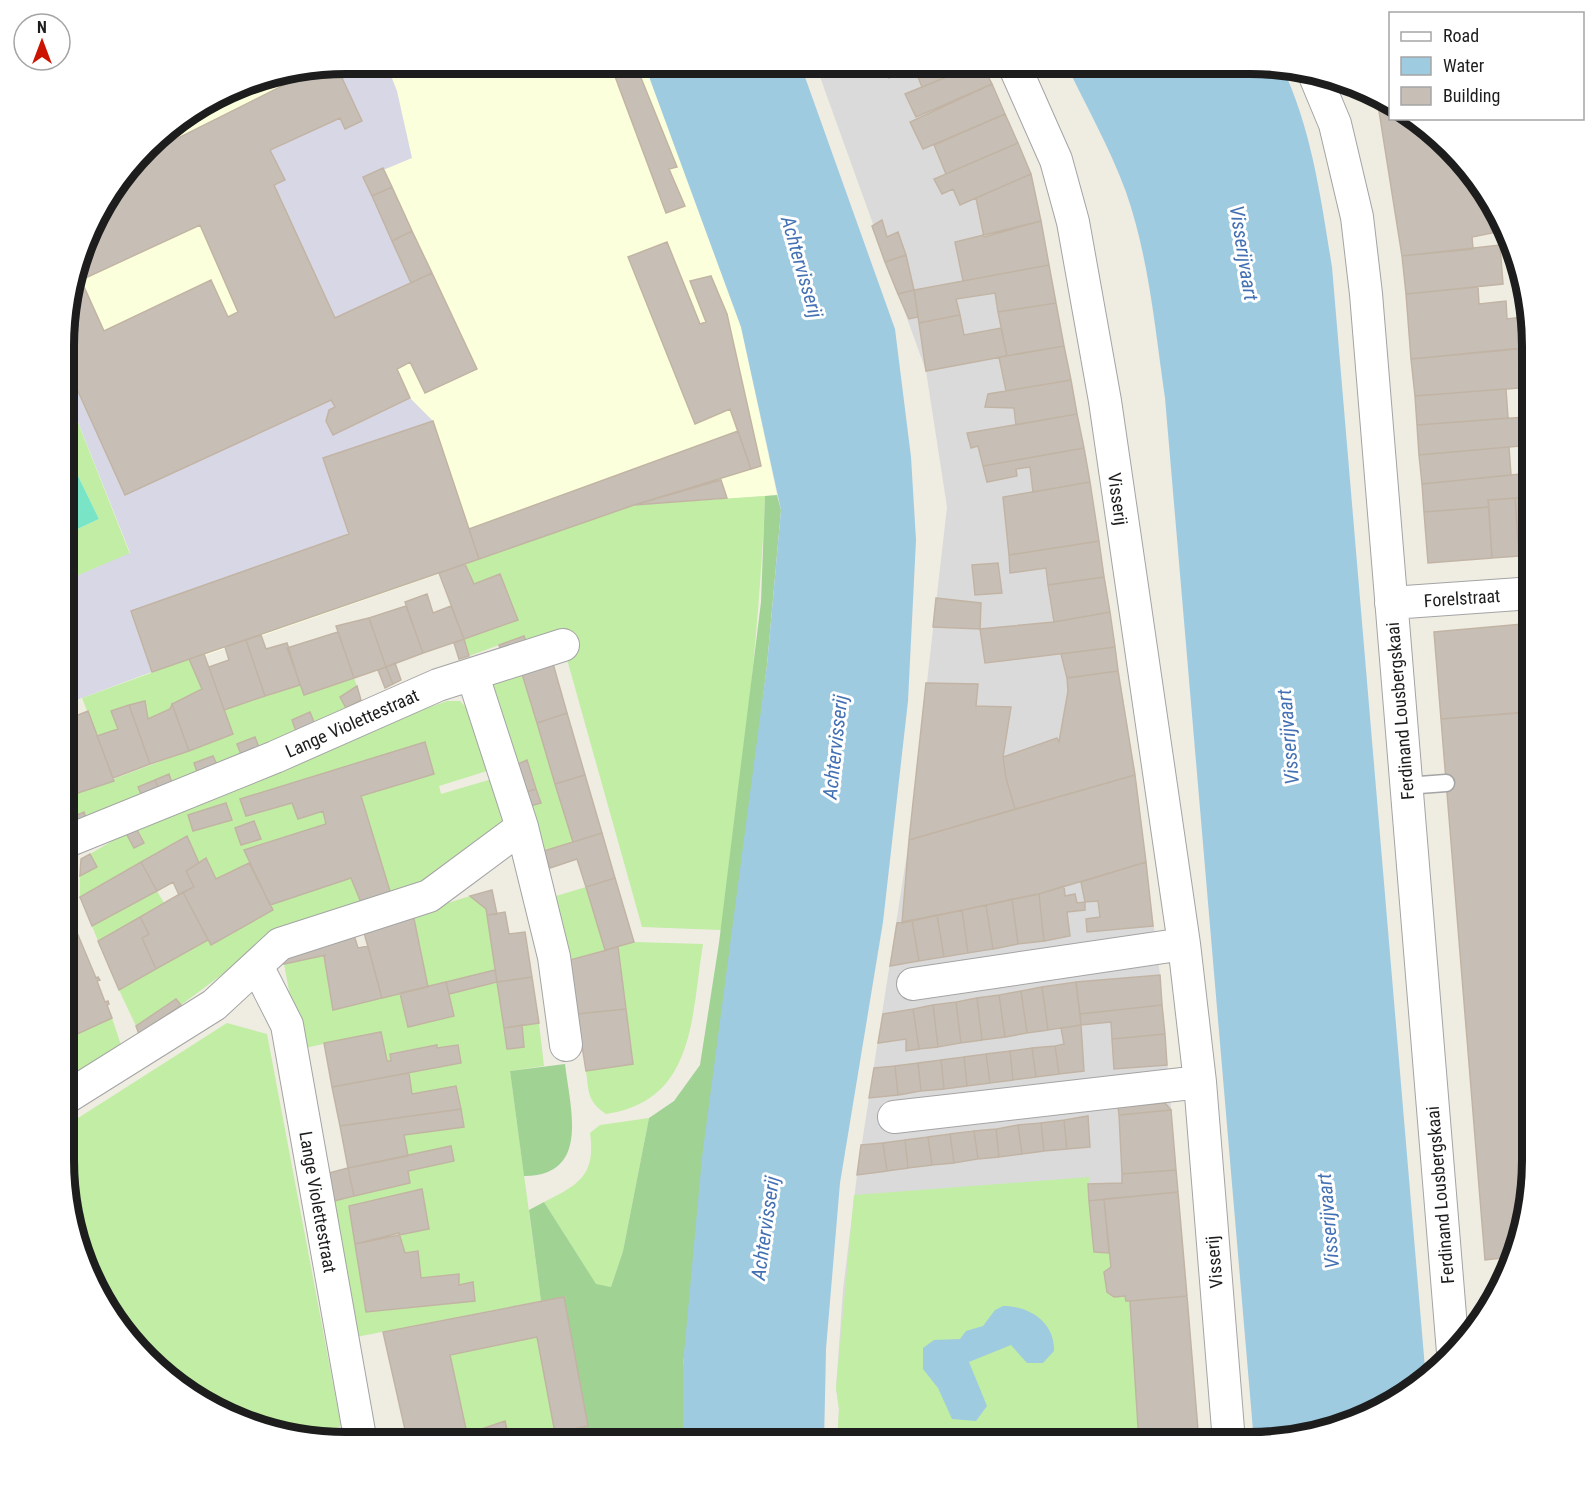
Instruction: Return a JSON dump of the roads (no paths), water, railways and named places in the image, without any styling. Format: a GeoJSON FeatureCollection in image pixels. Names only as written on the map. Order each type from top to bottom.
{"type":"FeatureCollection","features":[{"type":"Feature","properties":{"kind":"street","name":"Visserij"},"geometry":{"type":"LineString","coordinates":[[1018,74],[1056,160],[1073,222],[1105,401],[1184,944],[1200,1082],[1228,1432]]}},
{"type":"Feature","properties":{"kind":"street","name":"Ferdinand Lousbergskaai"},"geometry":{"type":"LineString","coordinates":[[1318,82],[1335,124],[1357,217],[1366,294],[1452,1343]]}},
{"type":"Feature","properties":{"kind":"street","name":"Forelstraat"},"geometry":{"type":"LineString","coordinates":[[1391,603],[1522,594]]}},
{"type":"Feature","properties":{"kind":"street","name":"Lange Violettestraat"},"geometry":{"type":"LineString","coordinates":[[74,838],[275,757],[406,698],[563,645]]}},
{"type":"Feature","properties":{"kind":"street"},"geometry":{"type":"LineString","coordinates":[[473,675],[522,827],[554,957],[566,1045]]}},
{"type":"Feature","properties":{"kind":"street"},"geometry":{"type":"LineString","coordinates":[[74,1093],[214,1005],[280,944],[429,896],[522,827]]}},
{"type":"Feature","properties":{"kind":"street"},"geometry":{"type":"LineString","coordinates":[[913,984],[1184,944]]}},
{"type":"Feature","properties":{"kind":"street","name":"Lange Violettestraat"},"geometry":{"type":"LineString","coordinates":[[257,966],[286,1025],[356,1432]]}},
{"type":"Feature","properties":{"kind":"street"},"geometry":{"type":"LineString","coordinates":[[894,1117],[1200,1082]]}},
{"type":"Feature","properties":{"kind":"lane"},"geometry":{"type":"LineString","coordinates":[[1406,786],[1446,783]]}},
{"type":"Feature","properties":{"kind":"water","name":"Achtervisserij"},"geometry":{"type":"Polygon","coordinates":[[[648,74],[804,74],[895,329],[911,457],[916,540],[908,701],[883,922],[840,1183],[826,1349],[824,1432],[683,1432],[683,1365],[702,1158],[767,665],[781,510],[741,327],[648,74]]]}},
{"type":"Feature","properties":{"kind":"water","name":"Visserijvaart"},"geometry":{"type":"Polygon","coordinates":[[[1071,74],[1268,74],[1286,76],[1308,140],[1332,267],[1425,1369],[1402,1387],[1355,1412],[1321,1423],[1286,1430],[1253,1432],[1165,398],[1146,268],[1140,242],[1126,192],[1071,74]]]}},
{"type":"Feature","properties":{"kind":"water"},"geometry":{"type":"Polygon","coordinates":[[[1003,1306],[1022,1309],[1039,1318],[1050,1332],[1054,1351],[1043,1363],[1027,1363],[1011,1345],[969,1362],[987,1406],[976,1421],[952,1419],[938,1388],[923,1369],[923,1348],[934,1340],[960,1339],[966,1331],[983,1326],[995,1310],[1003,1306]]]}}]}
